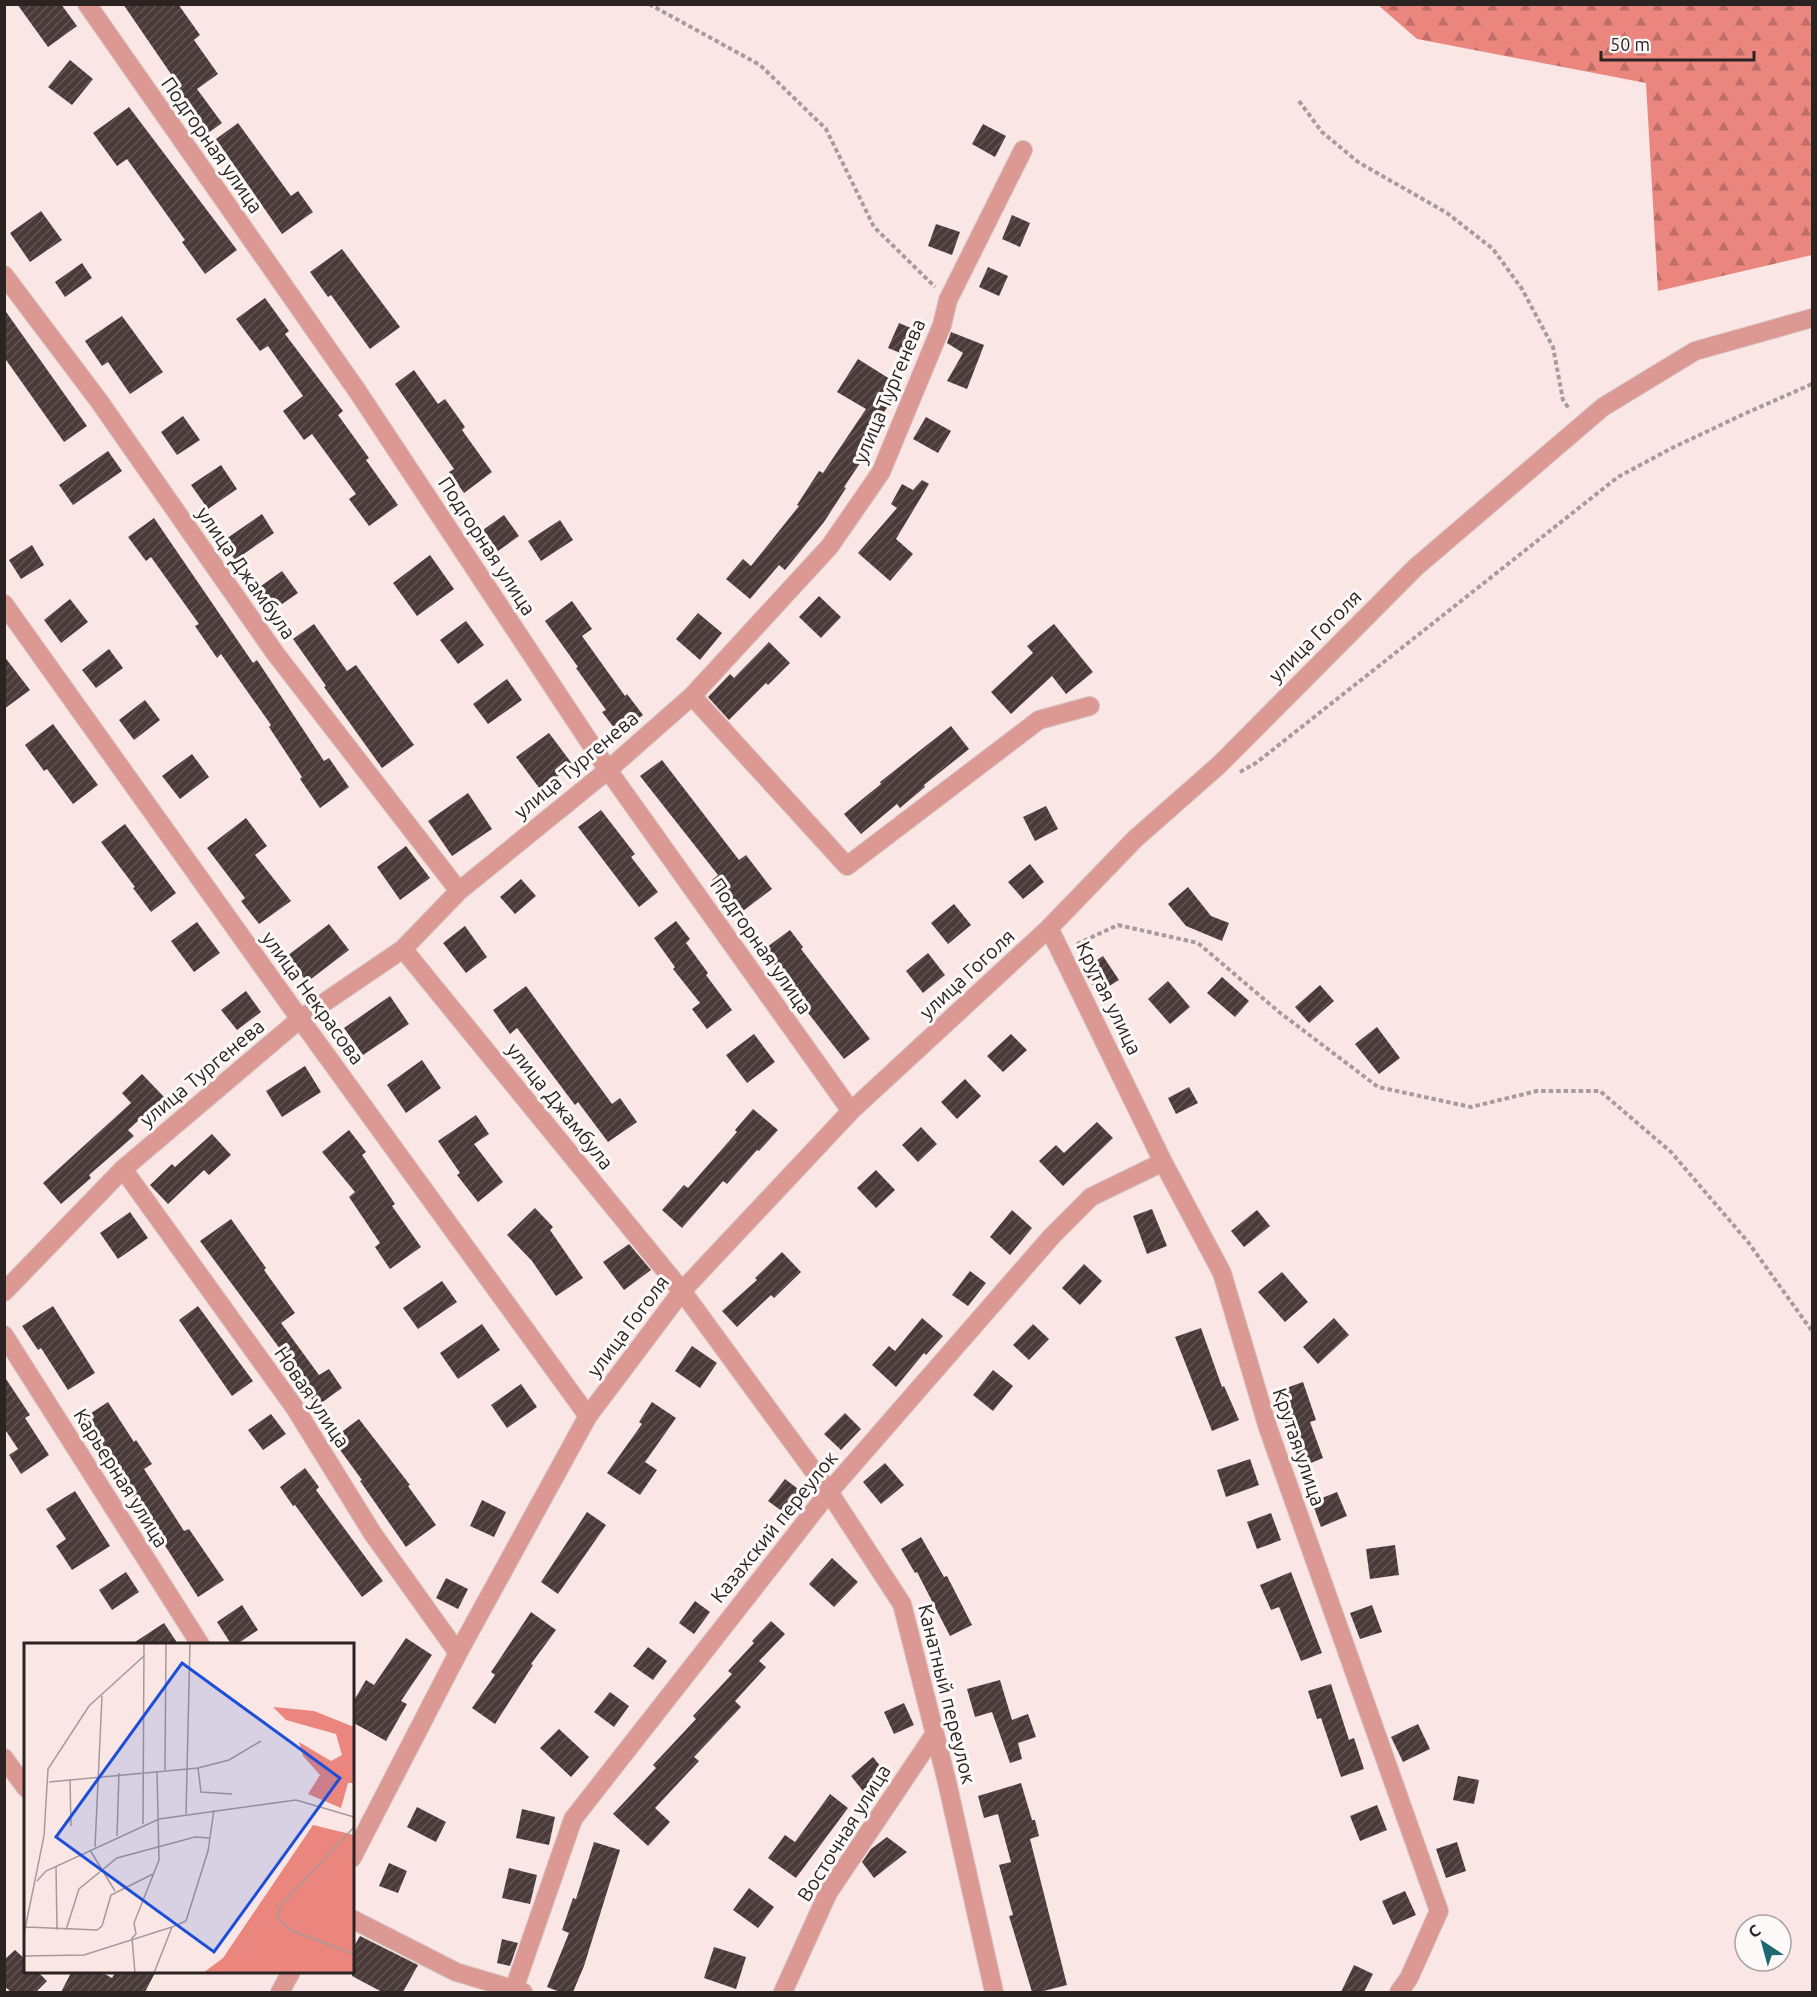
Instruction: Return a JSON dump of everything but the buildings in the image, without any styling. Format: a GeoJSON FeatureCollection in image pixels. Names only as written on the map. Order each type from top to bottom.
{"type":"FeatureCollection","features":[{"type":"Feature","properties":{"kind":"street","name":"Подгорная улица"},"geometry":{"type":"LineString","coordinates":[[87,4],[357,392],[608,770],[851,1111]]}},
{"type":"Feature","properties":{"kind":"street","name":"улица Тургенева"},"geometry":{"type":"LineString","coordinates":[[4,1292],[123,1169],[300,1019],[403,949],[459,891],[608,770],[692,696],[830,546],[881,472],[942,325],[948,300],[1023,150]]}},
{"type":"Feature","properties":{"kind":"street","name":"улица Джамбула"},"geometry":{"type":"LineString","coordinates":[[4,275],[99,401],[275,653],[459,891]]}},
{"type":"Feature","properties":{"kind":"street","name":"улица Гоголя"},"geometry":{"type":"LineString","coordinates":[[354,1854],[458,1653],[588,1416],[682,1292],[851,1111],[1049,928],[1135,839],[1219,765],[1416,567],[1603,407],[1695,351],[1812,318]]}},
{"type":"Feature","properties":{"kind":"street","name":"улица Некрасова"},"geometry":{"type":"LineString","coordinates":[[4,604],[300,1019],[588,1416]]}},
{"type":"Feature","properties":{"kind":"street"},"geometry":{"type":"LineString","coordinates":[[692,696],[848,866],[1039,720],[1090,706]]}},
{"type":"Feature","properties":{"kind":"street","name":"Крутая улица"},"geometry":{"type":"LineString","coordinates":[[1049,928],[1163,1162],[1222,1273],[1268,1428],[1438,1911],[1409,1978],[1399,1992]]}},
{"type":"Feature","properties":{"kind":"street","name":"улица Джамбула"},"geometry":{"type":"LineString","coordinates":[[403,949],[682,1292]]}},
{"type":"Feature","properties":{"kind":"street","name":"Казахский переулок"},"geometry":{"type":"LineString","coordinates":[[517,1992],[573,1819],[829,1492],[1052,1236],[1091,1197],[1163,1162]]}},
{"type":"Feature","properties":{"kind":"street","name":"Новая улица"},"geometry":{"type":"LineString","coordinates":[[123,1169],[295,1408],[373,1534],[458,1653]]}},
{"type":"Feature","properties":{"kind":"street","name":"Канатный переулок"},"geometry":{"type":"LineString","coordinates":[[682,1292],[829,1492],[902,1604],[947,1782],[994,1992]]}},
{"type":"Feature","properties":{"kind":"street","name":"Карьерная улица"},"geometry":{"type":"LineString","coordinates":[[4,1335],[199,1643]]}},
{"type":"Feature","properties":{"kind":"street","name":"Восточная улица"},"geometry":{"type":"LineString","coordinates":[[783,1992],[828,1893],[934,1735]]}},
{"type":"Feature","properties":{"kind":"street"},"geometry":{"type":"LineString","coordinates":[[4,1758],[24,1785]]}},
{"type":"Feature","properties":{"kind":"street"},"geometry":{"type":"LineString","coordinates":[[354,1920],[456,1972],[517,1992]]}},
{"type":"Feature","properties":{"kind":"street"},"geometry":{"type":"LineString","coordinates":[[280,1992],[290,1973]]}},
{"type":"Feature","properties":{"kind":"path"},"geometry":{"type":"LineString","coordinates":[[649,4],[760,65],[826,129],[874,227],[948,300]]}},
{"type":"Feature","properties":{"kind":"path"},"geometry":{"type":"LineString","coordinates":[[1299,101],[1322,132],[1358,162],[1447,213],[1493,249],[1522,289],[1553,347],[1563,400],[1581,426]]}},
{"type":"Feature","properties":{"kind":"path"},"geometry":{"type":"LineString","coordinates":[[1236,775],[1256,763],[1618,477],[1734,419],[1812,384]]}},
{"type":"Feature","properties":{"kind":"path"},"geometry":{"type":"LineString","coordinates":[[1061,951],[1118,925],[1198,943],[1279,1012],[1378,1087],[1471,1107],[1538,1091],[1600,1091],[1671,1152],[1748,1242],[1812,1331]]}},
{"type":"Feature","properties":{"kind":"green space"},"geometry":{"type":"Polygon","coordinates":[[[1378,5],[1812,5],[1812,255],[1658,291],[1646,83],[1417,39],[1378,5]]]}}]}
